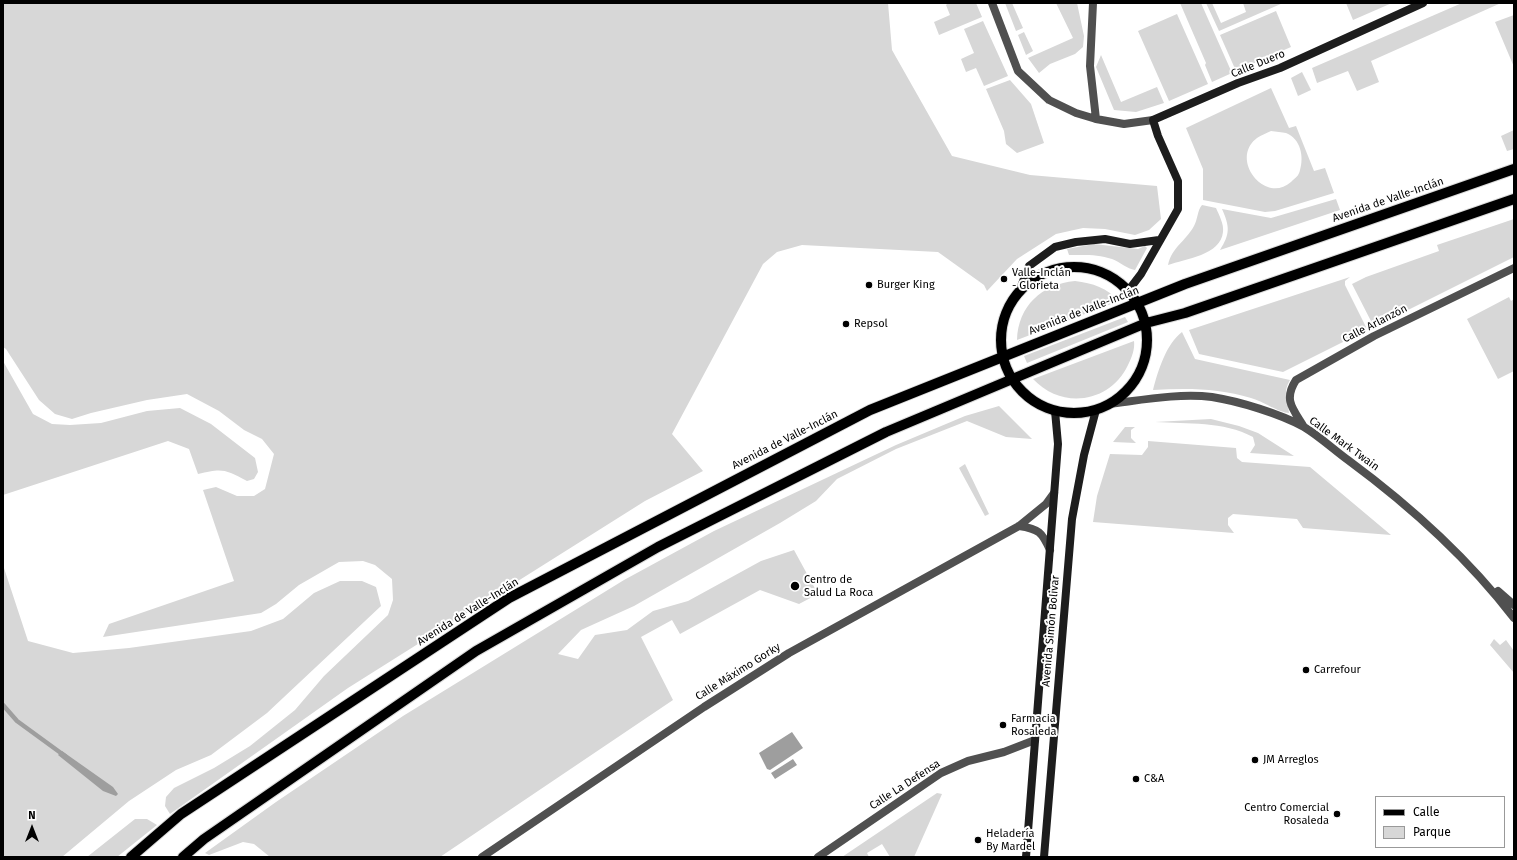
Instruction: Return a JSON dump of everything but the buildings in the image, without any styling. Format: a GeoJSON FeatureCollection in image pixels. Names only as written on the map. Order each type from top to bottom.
{"type":"FeatureCollection","features":[{"type":"Feature","properties":{"kind":"main road","name":"Calle Duero"},"geometry":{"type":"LineString","coordinates":[[1153,120],[1238,83],[1280,68],[1423,3]]}},
{"type":"Feature","properties":{"kind":"main road"},"geometry":{"type":"LineString","coordinates":[[1128,291],[1141,274],[1178,209],[1178,181],[1158,136],[1153,120]]}},
{"type":"Feature","properties":{"kind":"main road","name":"Avenida de Valle-Inclán"},"geometry":{"type":"LineString","coordinates":[[131,857],[182,814],[509,598],[870,410],[1185,284],[1514,169]]}},
{"type":"Feature","properties":{"kind":"main road"},"geometry":{"type":"LineString","coordinates":[[183,857],[204,839],[476,651],[658,547],[886,432],[1011,378],[1146,324],[1184,313],[1514,199]]}},
{"type":"Feature","properties":{"kind":"main road"},"geometry":{"type":"LineString","coordinates":[[1018,294],[1037,278],[1060,269],[1085,268],[1109,276],[1128,291],[1138,303],[1146,324],[1148,342],[1146,354],[1138,376],[1128,391],[1109,404],[1096,410],[1075,414],[1055,411],[1030,399],[1011,378],[1002,356],[1002,328],[1006,314],[1018,294],[1029,266],[1055,246],[1105,239],[1130,244],[1159,240]]}},
{"type":"Feature","properties":{"kind":"main road","name":"Avenida Simón Bolivar"},"geometry":{"type":"LineString","coordinates":[[1044,857],[1072,519],[1084,455],[1096,410]]}},
{"type":"Feature","properties":{"kind":"main road","name":"Avenida Simón Bolivar"},"geometry":{"type":"LineString","coordinates":[[1026,857],[1058,444],[1055,411]]}},
{"type":"Feature","properties":{"kind":"street","name":"Calle Duero"},"geometry":{"type":"LineString","coordinates":[[992,3],[1018,71],[1029,83],[1049,100],[1076,113],[1096,119],[1124,124],[1153,120]]}},
{"type":"Feature","properties":{"kind":"street"},"geometry":{"type":"LineString","coordinates":[[1093,3],[1090,66],[1096,119]]}},
{"type":"Feature","properties":{"kind":"street","name":"Calle Arlanzón"},"geometry":{"type":"LineString","coordinates":[[1304,427],[1289,403],[1290,389],[1296,380],[1374,336],[1514,268]]}},
{"type":"Feature","properties":{"kind":"street","name":"Calle Mark Twain"},"geometry":{"type":"LineString","coordinates":[[1109,404],[1182,397],[1210,397],[1242,403],[1304,427],[1364,472],[1419,517],[1486,582],[1514,618]]}},
{"type":"Feature","properties":{"kind":"street","name":"Calle Máximo Gorky"},"geometry":{"type":"LineString","coordinates":[[482,857],[704,707],[789,653],[1019,526],[1046,504],[1054,493]]}},
{"type":"Feature","properties":{"kind":"street"},"geometry":{"type":"LineString","coordinates":[[1019,526],[1032,528],[1043,534],[1050,550]]}},
{"type":"Feature","properties":{"kind":"street"},"geometry":{"type":"LineString","coordinates":[[1486,582],[1514,605]]}},
{"type":"Feature","properties":{"kind":"street","name":"Calle La Defensa"},"geometry":{"type":"LineString","coordinates":[[818,857],[941,773],[968,761],[1004,752],[1035,740]]}},
{"type":"Feature","properties":{"kind":"green space"},"geometry":{"type":"Polygon","coordinates":[[[3,3],[888,3],[892,50],[952,156],[1030,175],[1157,186],[1161,219],[1149,230],[1135,235],[1105,229],[1083,228],[1056,234],[1017,259],[987,291],[984,285],[938,252],[802,245],[777,252],[763,264],[672,434],[703,471],[645,501],[348,688],[170,814],[165,806],[166,797],[174,788],[214,768],[250,746],[295,710],[324,676],[388,615],[393,600],[392,579],[375,565],[363,561],[339,562],[299,585],[276,604],[261,613],[103,637],[109,624],[234,581],[203,490],[216,487],[237,496],[254,496],[265,489],[274,454],[262,439],[244,430],[219,411],[187,394],[147,400],[72,419],[55,414],[39,400],[6,349],[3,347],[3,3]]]}},
{"type":"Feature","properties":{"kind":"green space"},"geometry":{"type":"Polygon","coordinates":[[[948,3],[976,3],[982,17],[939,35],[934,22],[950,15],[946,5],[948,3]]]}},
{"type":"Feature","properties":{"kind":"green space"},"geometry":{"type":"Polygon","coordinates":[[[1005,3],[1012,3],[1023,28],[1016,31],[1005,3]]]}},
{"type":"Feature","properties":{"kind":"green space"},"geometry":{"type":"Polygon","coordinates":[[[1056,3],[1077,3],[1084,36],[1083,47],[1075,54],[1050,64],[1039,73],[1028,58],[1073,38],[1056,3]]]}},
{"type":"Feature","properties":{"kind":"green space"},"geometry":{"type":"Polygon","coordinates":[[[1180,3],[1201,3],[1232,73],[1212,82],[1205,65],[1206,63],[1180,3]]]}},
{"type":"Feature","properties":{"kind":"green space"},"geometry":{"type":"Polygon","coordinates":[[[1206,3],[1212,3],[1221,23],[1246,12],[1243,3],[1283,3],[1219,31],[1206,3]]]}},
{"type":"Feature","properties":{"kind":"green space"},"geometry":{"type":"Polygon","coordinates":[[[1346,3],[1392,3],[1353,20],[1346,3]]]}},
{"type":"Feature","properties":{"kind":"green space"},"geometry":{"type":"Polygon","coordinates":[[[1462,3],[1501,3],[1371,61],[1379,82],[1357,91],[1348,71],[1317,83],[1312,68],[1462,3]]]}},
{"type":"Feature","properties":{"kind":"green space"},"geometry":{"type":"Polygon","coordinates":[[[1276,11],[1291,47],[1236,71],[1220,35],[1276,11]]]}},
{"type":"Feature","properties":{"kind":"green space"},"geometry":{"type":"Polygon","coordinates":[[[1177,14],[1208,84],[1169,101],[1138,31],[1177,14]]]}},
{"type":"Feature","properties":{"kind":"green space"},"geometry":{"type":"Polygon","coordinates":[[[1514,15],[1514,67],[1495,22],[1514,15]]]}},
{"type":"Feature","properties":{"kind":"green space"},"geometry":{"type":"Polygon","coordinates":[[[983,21],[1008,76],[984,86],[976,68],[966,72],[961,59],[974,53],[964,29],[983,21]]]}},
{"type":"Feature","properties":{"kind":"green space"},"geometry":{"type":"Polygon","coordinates":[[[1024,32],[1033,51],[1026,55],[1018,35],[1024,32]]]}},
{"type":"Feature","properties":{"kind":"green space"},"geometry":{"type":"Polygon","coordinates":[[[1101,55],[1121,102],[1157,87],[1164,103],[1136,112],[1114,110],[1096,67],[1101,55]]]}},
{"type":"Feature","properties":{"kind":"green space"},"geometry":{"type":"Polygon","coordinates":[[[1302,72],[1311,90],[1298,96],[1291,78],[1302,72]]]}},
{"type":"Feature","properties":{"kind":"green space"},"geometry":{"type":"Polygon","coordinates":[[[1010,80],[1031,104],[1044,143],[1017,153],[1006,144],[1004,131],[986,89],[1010,80]]]}},
{"type":"Feature","properties":{"kind":"green space"},"geometry":{"type":"Polygon","coordinates":[[[1271,88],[1289,128],[1296,126],[1314,171],[1325,168],[1334,193],[1275,211],[1265,212],[1203,200],[1203,169],[1186,128],[1271,88]],[[1271,131],[1257,138],[1249,147],[1247,157],[1249,167],[1261,184],[1271,188],[1281,188],[1291,182],[1299,174],[1302,160],[1301,154],[1295,139],[1286,133],[1271,131]]]}},
{"type":"Feature","properties":{"kind":"green space"},"geometry":{"type":"Polygon","coordinates":[[[1514,130],[1514,149],[1507,151],[1501,136],[1514,130]]]}},
{"type":"Feature","properties":{"kind":"green space"},"geometry":{"type":"Polygon","coordinates":[[[1336,199],[1340,210],[1220,250],[1226,239],[1228,230],[1222,209],[1271,218],[1336,199]]]}},
{"type":"Feature","properties":{"kind":"green space"},"geometry":{"type":"Polygon","coordinates":[[[1202,205],[1216,208],[1223,226],[1221,240],[1216,246],[1201,255],[1168,265],[1172,254],[1194,226],[1202,205]]]}},
{"type":"Feature","properties":{"kind":"green space"},"geometry":{"type":"Polygon","coordinates":[[[1514,219],[1514,257],[1374,327],[1352,284],[1366,277],[1439,251],[1437,245],[1514,219]]]}},
{"type":"Feature","properties":{"kind":"green space"},"geometry":{"type":"Polygon","coordinates":[[[1094,244],[1138,249],[1145,246],[1147,248],[1135,270],[1107,257],[1069,255],[1067,249],[1094,244]]]}},
{"type":"Feature","properties":{"kind":"green space"},"geometry":{"type":"Polygon","coordinates":[[[1350,277],[1345,281],[1345,285],[1366,327],[1365,331],[1283,372],[1199,354],[1189,330],[1350,277]]]}},
{"type":"Feature","properties":{"kind":"green space"},"geometry":{"type":"Polygon","coordinates":[[[1075,281],[1088,283],[1105,289],[1119,301],[1017,340],[1018,328],[1022,317],[1027,307],[1034,299],[1042,292],[1052,287],[1075,281]]]}},
{"type":"Feature","properties":{"kind":"green space"},"geometry":{"type":"Polygon","coordinates":[[[1509,297],[1511,301],[1514,299],[1514,371],[1498,379],[1467,319],[1509,297]]]}},
{"type":"Feature","properties":{"kind":"green space"},"geometry":{"type":"Polygon","coordinates":[[[1125,317],[1128,322],[1027,363],[1024,356],[1125,317]]]}},
{"type":"Feature","properties":{"kind":"green space"},"geometry":{"type":"Polygon","coordinates":[[[1182,332],[1195,359],[1290,380],[1286,389],[1289,413],[1251,398],[1227,392],[1190,389],[1153,390],[1163,358],[1171,343],[1182,332]]]}},
{"type":"Feature","properties":{"kind":"green space"},"geometry":{"type":"Polygon","coordinates":[[[1134,341],[1132,356],[1120,378],[1110,388],[1098,394],[1085,398],[1071,398],[1058,395],[1045,389],[1033,379],[1134,341]]]}},
{"type":"Feature","properties":{"kind":"green space"},"geometry":{"type":"Polygon","coordinates":[[[3,361],[33,414],[52,424],[70,425],[101,423],[147,411],[180,408],[211,424],[255,458],[258,472],[254,479],[247,481],[228,472],[218,470],[198,474],[189,449],[168,441],[3,495],[3,361]]]}},
{"type":"Feature","properties":{"kind":"green space"},"geometry":{"type":"Polygon","coordinates":[[[999,406],[1032,439],[1006,437],[967,421],[896,449],[837,479],[816,501],[780,523],[634,606],[581,630],[558,654],[578,659],[595,635],[627,630],[653,611],[688,601],[761,561],[794,550],[818,594],[799,604],[760,590],[680,634],[672,620],[641,637],[673,700],[440,857],[270,857],[254,844],[243,842],[209,855],[205,853],[276,802],[403,716],[624,580],[714,531],[896,445],[965,416],[999,406]]]}},
{"type":"Feature","properties":{"kind":"green space"},"geometry":{"type":"Polygon","coordinates":[[[1211,419],[1239,426],[1258,433],[1294,456],[1250,453],[1255,445],[1253,437],[1230,428],[1205,424],[1155,422],[1211,419]]]}},
{"type":"Feature","properties":{"kind":"green space"},"geometry":{"type":"Polygon","coordinates":[[[1125,427],[1135,427],[1131,430],[1131,438],[1136,443],[1113,442],[1125,427]]]}},
{"type":"Feature","properties":{"kind":"green space"},"geometry":{"type":"Polygon","coordinates":[[[1148,441],[1236,448],[1237,458],[1242,462],[1310,467],[1391,535],[1303,528],[1297,519],[1233,514],[1228,518],[1228,525],[1234,533],[1093,522],[1097,496],[1110,454],[1142,455],[1148,447],[1148,441]]]}},
{"type":"Feature","properties":{"kind":"green space"},"geometry":{"type":"Polygon","coordinates":[[[965,464],[989,514],[985,516],[959,468],[965,464]]]}},
{"type":"Feature","properties":{"kind":"green space"},"geometry":{"type":"Polygon","coordinates":[[[3,565],[28,641],[73,653],[129,648],[251,631],[283,619],[314,593],[340,581],[362,581],[376,587],[381,606],[267,713],[211,755],[176,770],[129,801],[62,857],[3,857],[3,565]]]}},
{"type":"Feature","properties":{"kind":"green space"},"geometry":{"type":"Polygon","coordinates":[[[1494,639],[1500,645],[1506,640],[1514,651],[1514,673],[1490,645],[1494,639]]]}},
{"type":"Feature","properties":{"kind":"green space"},"geometry":{"type":"Polygon","coordinates":[[[937,793],[942,794],[914,857],[890,857],[882,844],[867,853],[869,857],[842,857],[937,793]]]}},
{"type":"Feature","properties":{"kind":"green space"},"geometry":{"type":"Polygon","coordinates":[[[135,819],[147,819],[157,825],[117,857],[87,857],[135,819]]]}},
{"type":"Feature","properties":{"kind":"shaded area"},"geometry":{"type":"Polygon","coordinates":[[[792,732],[803,748],[770,770],[767,769],[759,753],[792,732]]]}},
{"type":"Feature","properties":{"kind":"shaded area"},"geometry":{"type":"Polygon","coordinates":[[[62,751],[113,787],[118,794],[116,796],[103,791],[58,755],[62,751]]]}},
{"type":"Feature","properties":{"kind":"shaded area"},"geometry":{"type":"Polygon","coordinates":[[[793,759],[797,765],[775,779],[771,773],[793,759]]]}},
{"type":"Feature","properties":{"kind":"waterway"},"geometry":{"type":"LineString","coordinates":[[3,705],[17,721],[65,756]]}},
{"type":"Feature","properties":{"kind":"place","name":"Valle-Inclán - Glorieta"},"geometry":{"type":"Point","coordinates":[1004,279]}},
{"type":"Feature","properties":{"kind":"place","name":"Burger King"},"geometry":{"type":"Point","coordinates":[869,285]}},
{"type":"Feature","properties":{"kind":"place","name":"Repsol"},"geometry":{"type":"Point","coordinates":[846,324]}},
{"type":"Feature","properties":{"kind":"place","name":"Centro de Salud La Roca"},"geometry":{"type":"Point","coordinates":[795,586]}},
{"type":"Feature","properties":{"kind":"place","name":"Carrefour"},"geometry":{"type":"Point","coordinates":[1306,670]}},
{"type":"Feature","properties":{"kind":"place","name":"Farmacia Rosaleda"},"geometry":{"type":"Point","coordinates":[1003,725]}},
{"type":"Feature","properties":{"kind":"place","name":"JM Arreglos"},"geometry":{"type":"Point","coordinates":[1255,760]}},
{"type":"Feature","properties":{"kind":"place","name":"C&A"},"geometry":{"type":"Point","coordinates":[1136,779]}},
{"type":"Feature","properties":{"kind":"place","name":"Centro Comercial Rosaleda"},"geometry":{"type":"Point","coordinates":[1337,814]}},
{"type":"Feature","properties":{"kind":"place","name":"Heladería By Mardel"},"geometry":{"type":"Point","coordinates":[978,840]}}]}
